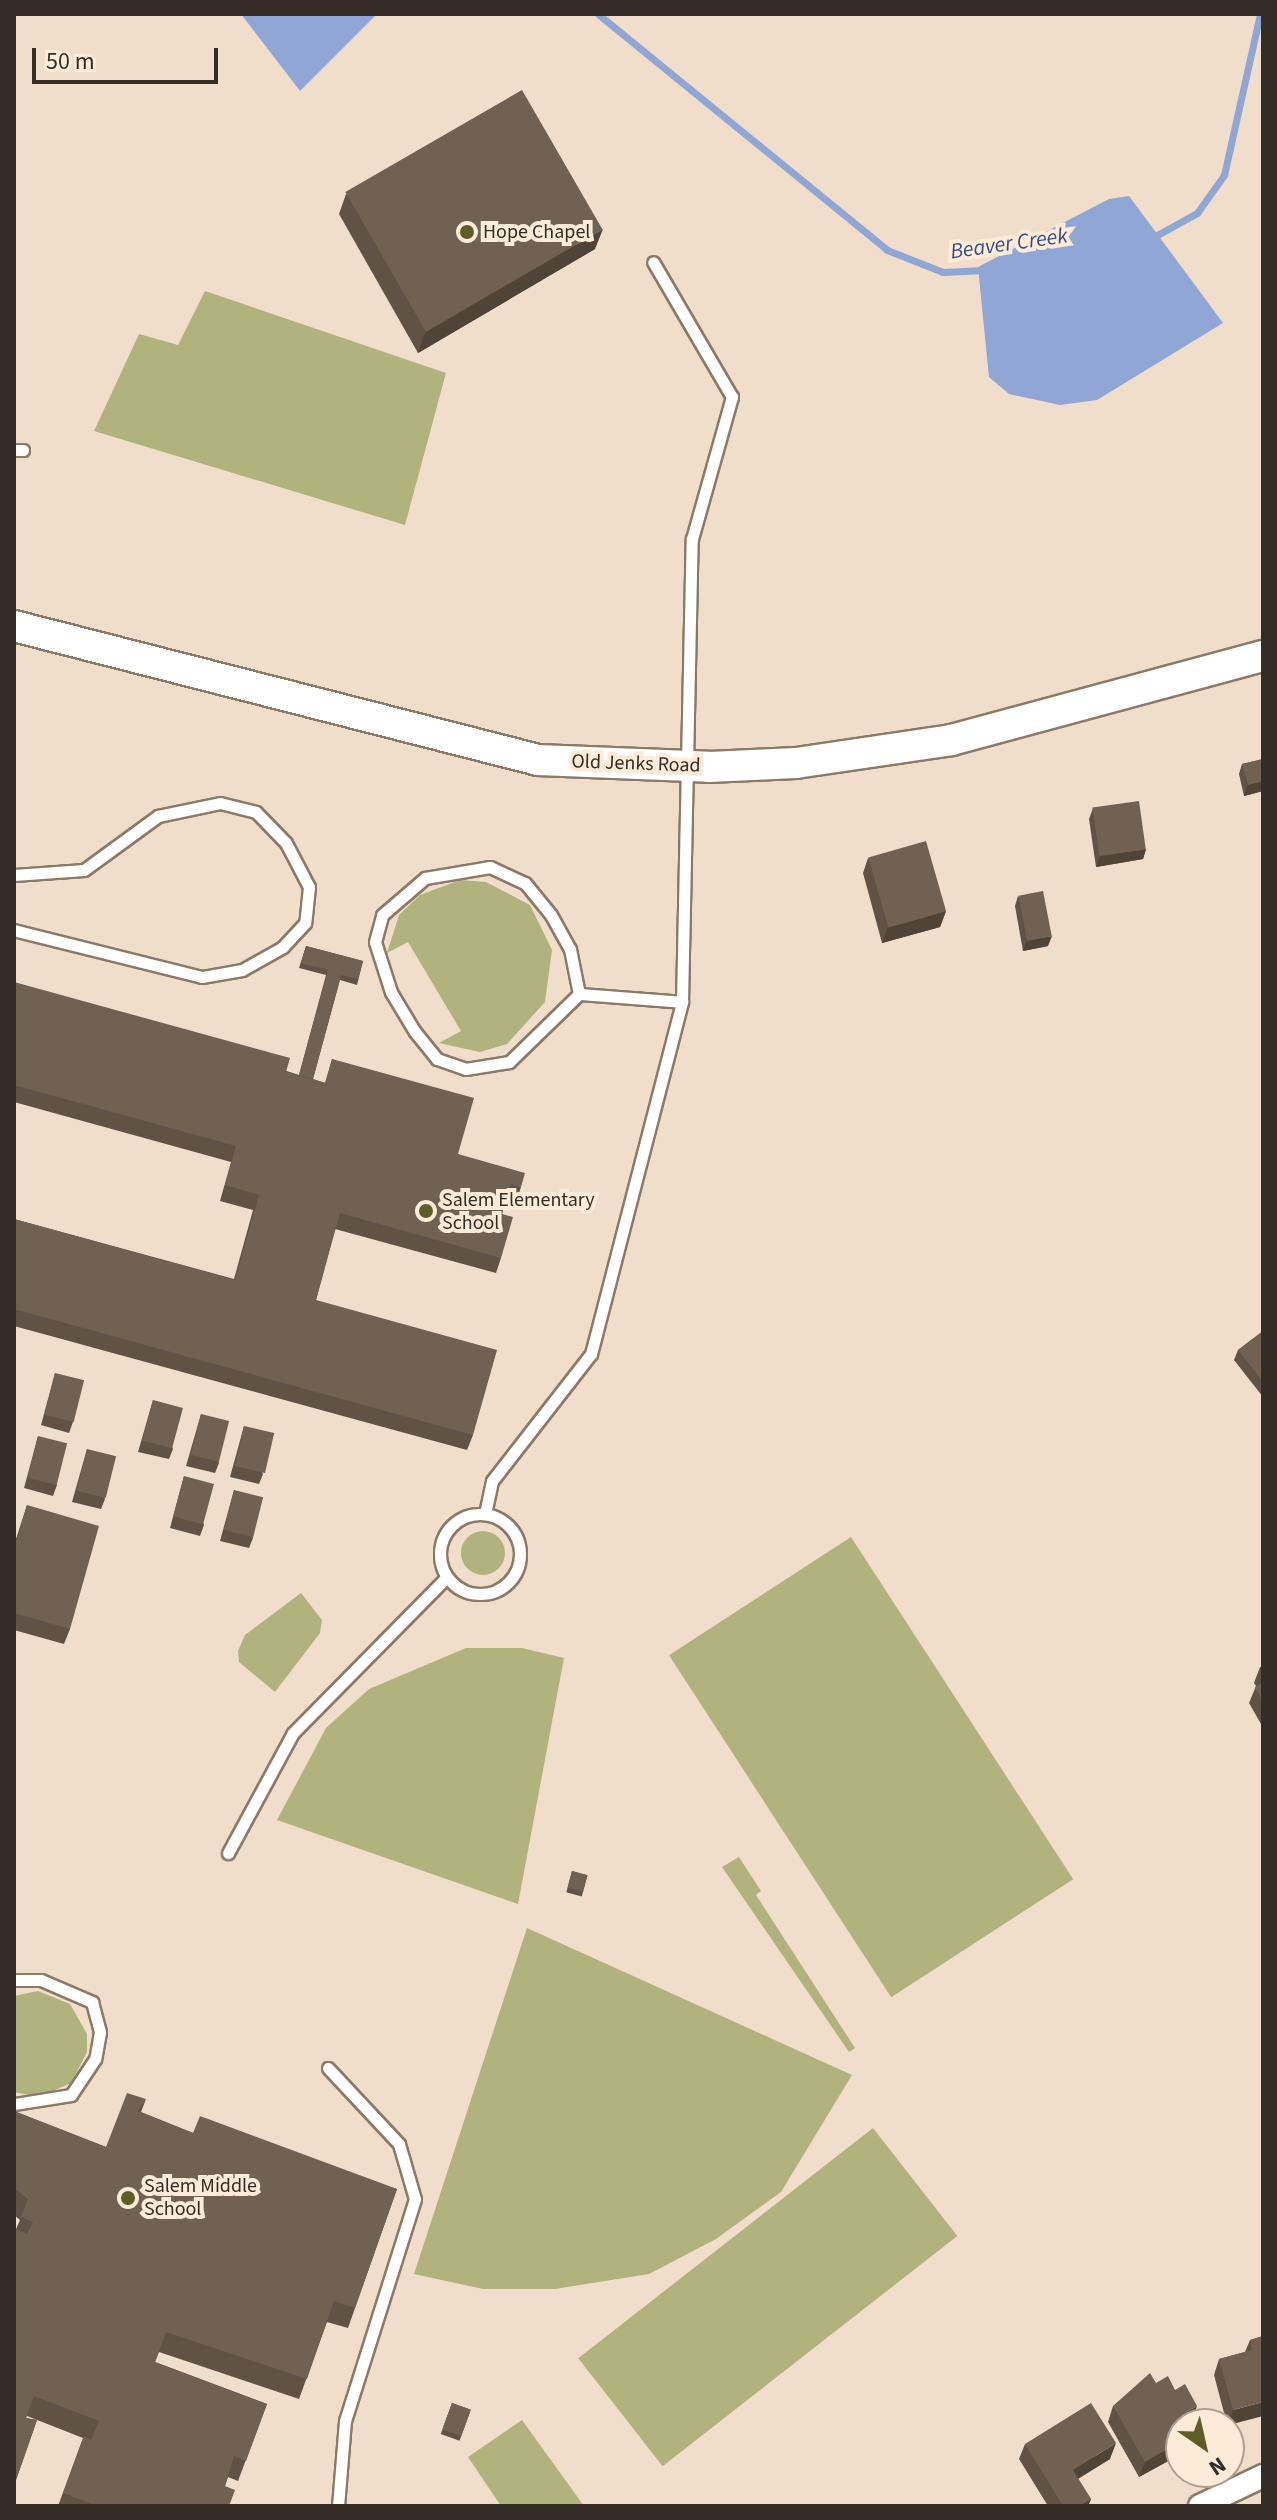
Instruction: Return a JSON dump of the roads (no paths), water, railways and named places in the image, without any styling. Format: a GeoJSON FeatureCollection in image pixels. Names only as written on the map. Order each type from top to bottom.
{"type":"FeatureCollection","features":[{"type":"Feature","properties":{"kind":"street","name":"Old Jenks Road"},"geometry":{"type":"LineString","coordinates":[[14,626],[538,760],[686,766],[796,763],[951,740],[1263,656]]}},
{"type":"Feature","properties":{"kind":"street"},"geometry":{"type":"LineString","coordinates":[[1200,2506],[1263,2476]]}},
{"type":"Feature","properties":{"kind":"lane"},"geometry":{"type":"LineString","coordinates":[[485,1514],[492,1481],[591,1354],[682,1002],[692,539],[732,397],[653,262]]}},
{"type":"Feature","properties":{"kind":"lane"},"geometry":{"type":"LineString","coordinates":[[14,875],[84,870],[158,816],[220,803],[256,812],[286,843],[309,895],[305,923],[283,947],[242,970],[202,977],[14,930]]}},
{"type":"Feature","properties":{"kind":"lane"},"geometry":{"type":"LineString","coordinates":[[579,994],[570,949],[551,915],[525,883],[490,867],[425,878],[382,915],[378,961],[437,1059],[466,1069],[509,1062],[579,994],[682,1002]]}},
{"type":"Feature","properties":{"kind":"lane"},"geometry":{"type":"LineString","coordinates":[[485,1514],[517,1536],[515,1574],[482,1594],[447,1577],[443,1539],[460,1519],[485,1514]]}},
{"type":"Feature","properties":{"kind":"lane"},"geometry":{"type":"LineString","coordinates":[[228,1853],[293,1733],[447,1577]]}},
{"type":"Feature","properties":{"kind":"lane"},"geometry":{"type":"LineString","coordinates":[[14,1980],[41,1980],[92,2002],[100,2032],[84,2078],[55,2102],[14,2104]]}},
{"type":"Feature","properties":{"kind":"lane"},"geometry":{"type":"LineString","coordinates":[[328,2068],[399,2144],[415,2199],[345,2421],[338,2506]]}},
{"type":"Feature","properties":{"kind":"water"},"geometry":{"type":"Polygon","coordinates":[[[241,14],[377,14],[300,91],[241,14]]]}},
{"type":"Feature","properties":{"kind":"water"},"geometry":{"type":"Polygon","coordinates":[[[1129,196],[1223,323],[1097,400],[1060,405],[1009,394],[989,377],[978,267],[1109,199],[1129,196]]]}},
{"type":"Feature","properties":{"kind":"waterway","name":"Beaver Creek"},"geometry":{"type":"LineString","coordinates":[[598,14],[887,250],[943,272],[985,270]]}},
{"type":"Feature","properties":{"kind":"waterway","name":"Beaver Creek"},"geometry":{"type":"LineString","coordinates":[[1150,239],[1197,213],[1224,175],[1260,14]]}},
{"type":"Feature","properties":{"kind":"place","name":"Hope Chapel"},"geometry":{"type":"Point","coordinates":[467,232]}},
{"type":"Feature","properties":{"kind":"place","name":"Salem Elementary School"},"geometry":{"type":"Point","coordinates":[426,1211]}},
{"type":"Feature","properties":{"kind":"place","name":"Salem Middle School"},"geometry":{"type":"Point","coordinates":[128,2198]}}]}
